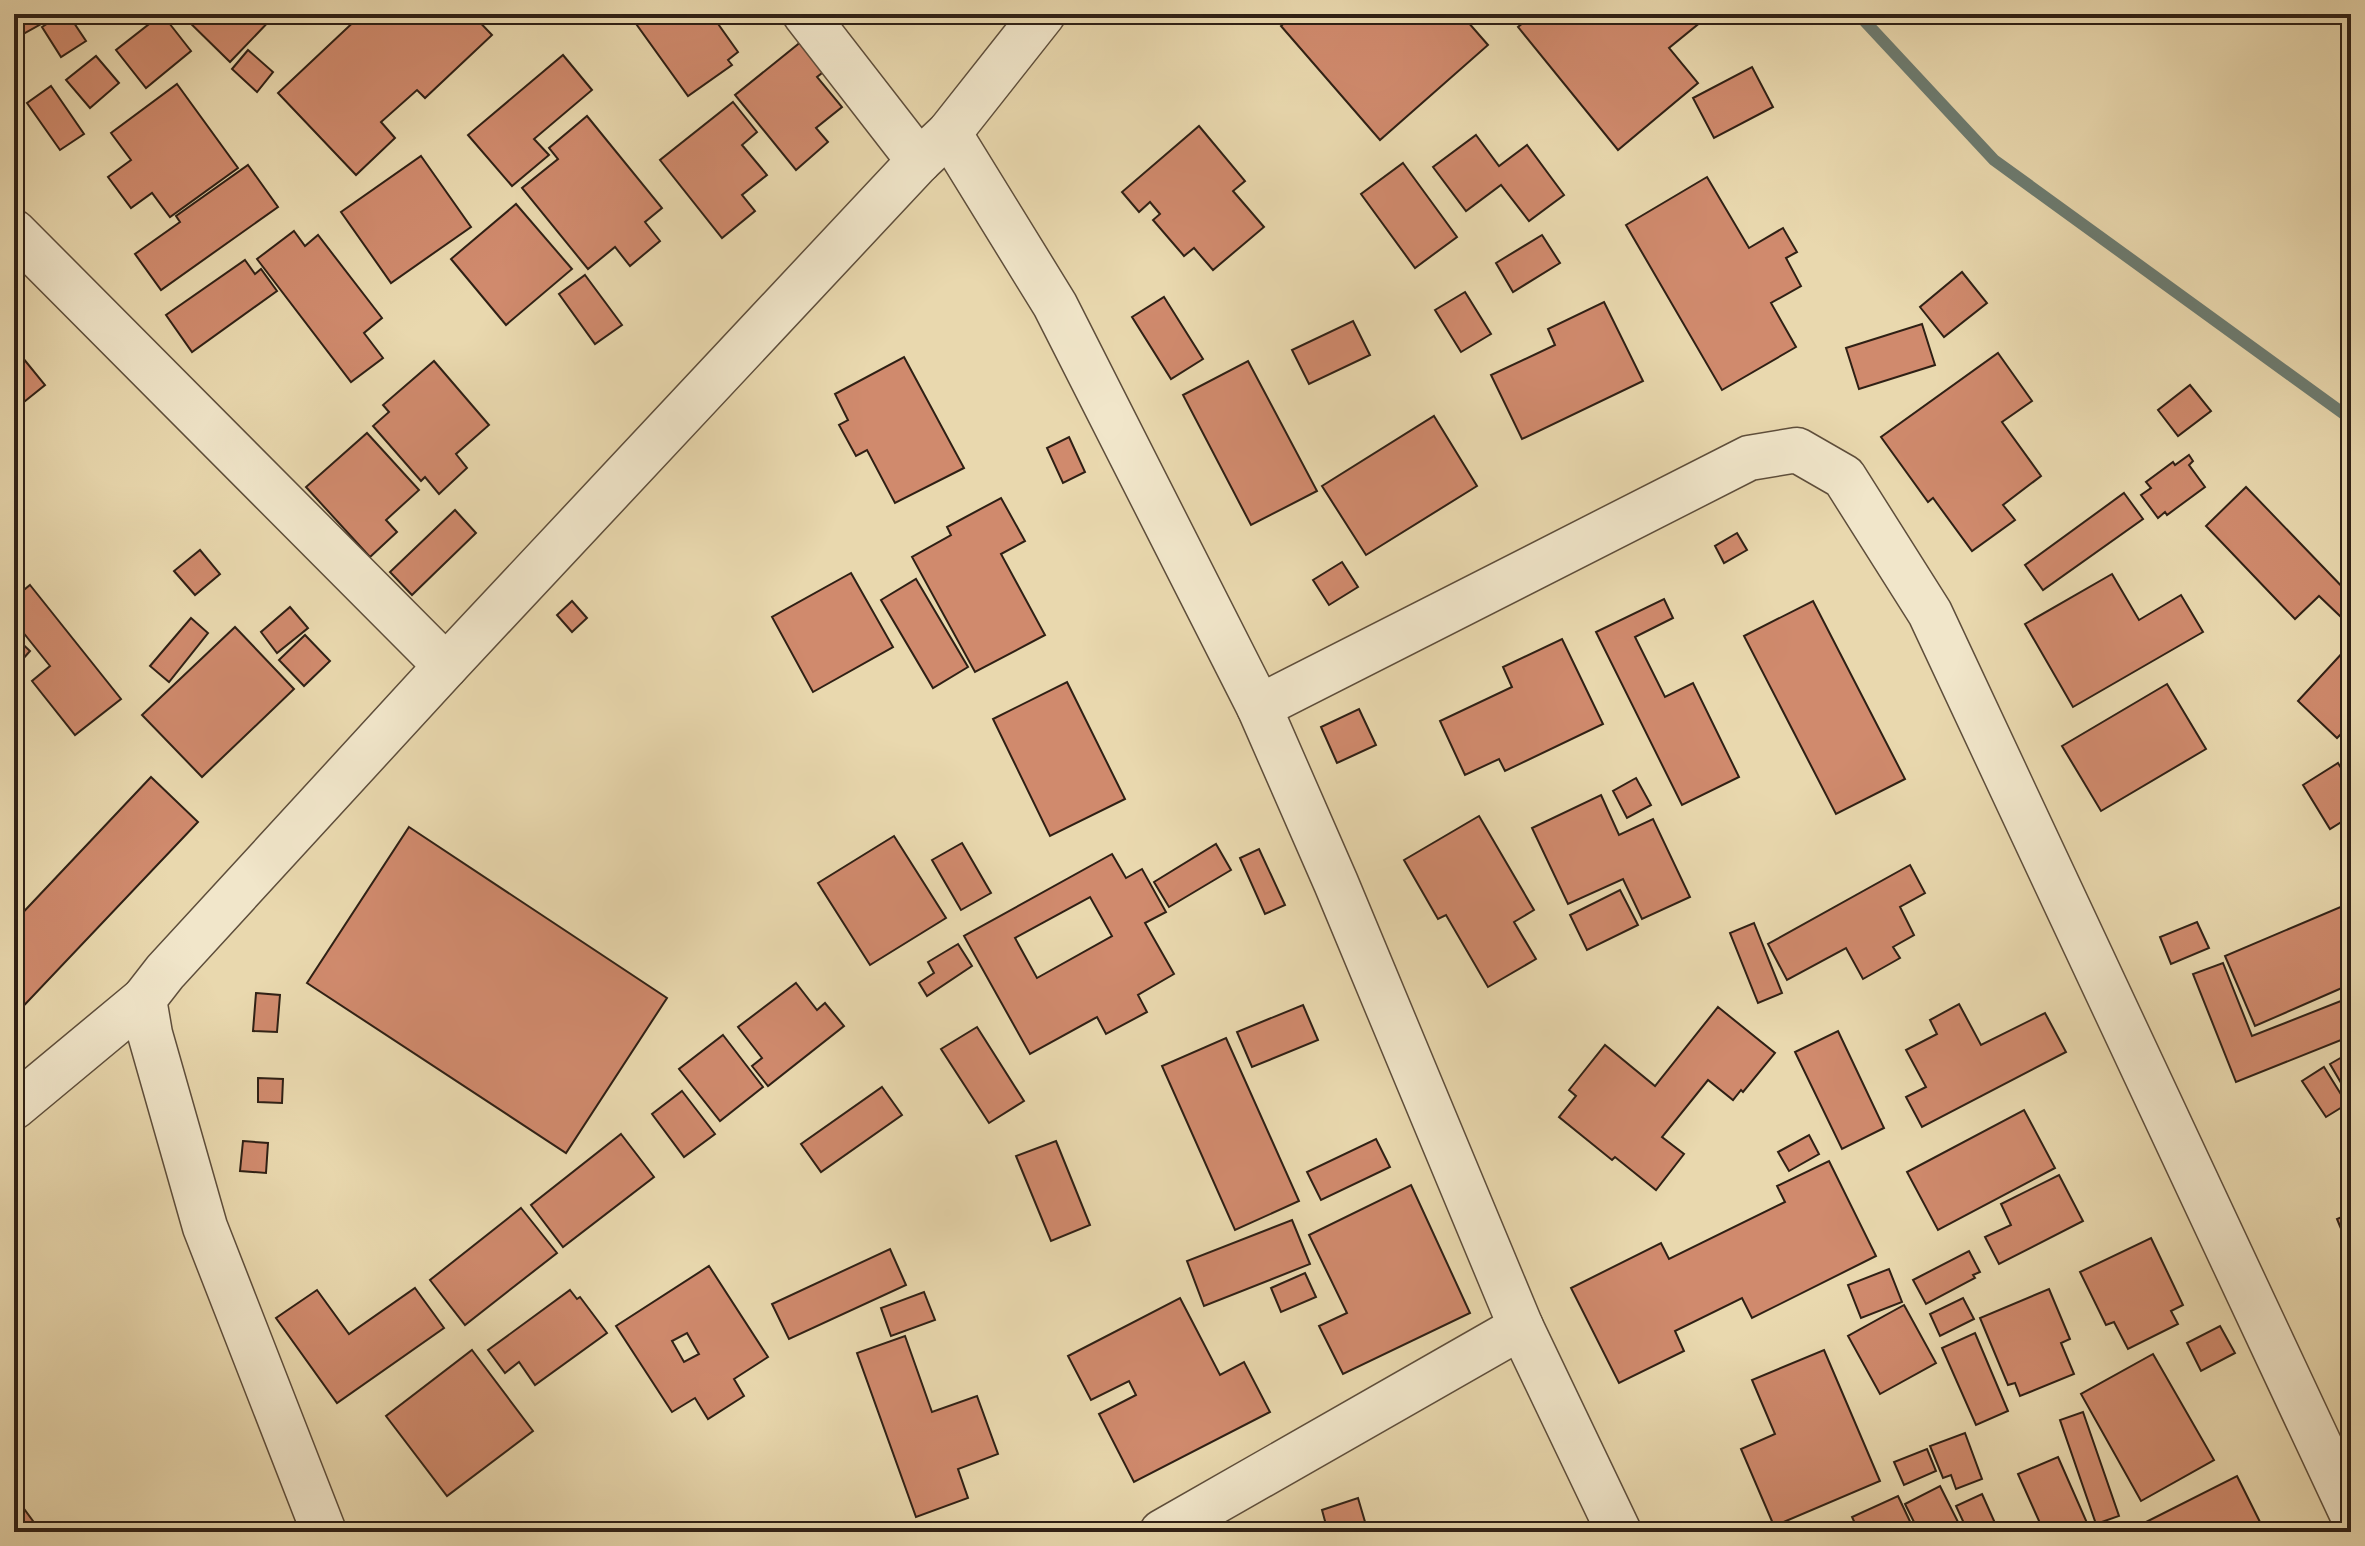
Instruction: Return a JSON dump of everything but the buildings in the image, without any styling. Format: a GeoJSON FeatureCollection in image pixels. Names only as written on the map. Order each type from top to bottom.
{"type":"FeatureCollection","features":[{"type":"Feature","properties":{"kind":"street"},"geometry":{"type":"LineString","coordinates":[[805,14],[934,147],[1055,305],[1259,707],[1336,883],[1521,1327],[1619,1532]]}},
{"type":"Feature","properties":{"kind":"street"},"geometry":{"type":"LineString","coordinates":[[14,1107],[144,999],[165,972],[446,666],[934,147],[1043,14]]}},
{"type":"Feature","properties":{"kind":"street"},"geometry":{"type":"LineString","coordinates":[[14,232],[446,666]]}},
{"type":"Feature","properties":{"kind":"street"},"geometry":{"type":"LineString","coordinates":[[1259,707],[1749,458],[1797,450],[1844,477],[1930,613],[2351,1512]]}},
{"type":"Feature","properties":{"kind":"street"},"geometry":{"type":"LineString","coordinates":[[144,999],[150,1034],[205,1227],[324,1532]]}},
{"type":"Feature","properties":{"kind":"street"},"geometry":{"type":"LineString","coordinates":[[1162,1532],[1521,1327]]}},
{"type":"Feature","properties":{"kind":"waterway"},"geometry":{"type":"LineString","coordinates":[[1858,14],[1994,160],[2351,419]]}}]}
